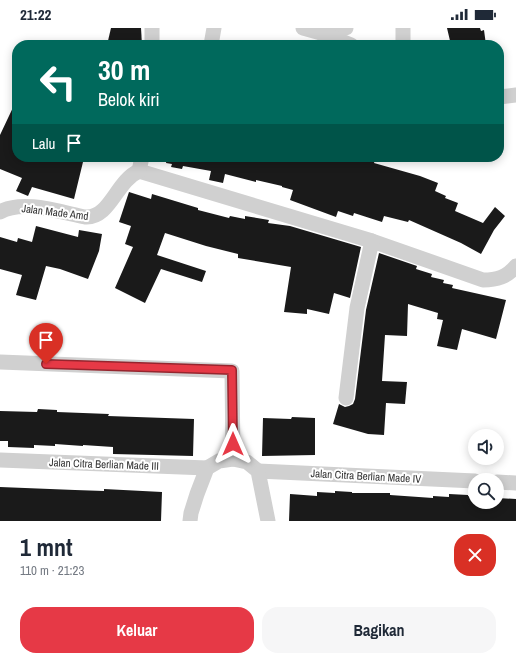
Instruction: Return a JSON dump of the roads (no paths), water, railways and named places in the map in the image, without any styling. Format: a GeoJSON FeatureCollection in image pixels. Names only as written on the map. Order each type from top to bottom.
{"type":"FeatureCollection","features":[{"type":"Feature","properties":{"kind":"street"},"geometry":{"type":"LineString","coordinates":[[152,28],[152,40]]}},
{"type":"Feature","properties":{"kind":"street"},"geometry":{"type":"LineString","coordinates":[[212,40],[214,28]]}},
{"type":"Feature","properties":{"kind":"street"},"geometry":{"type":"LineString","coordinates":[[303,28],[321,32],[339,40]]}},
{"type":"Feature","properties":{"kind":"street"},"geometry":{"type":"LineString","coordinates":[[321,32],[346,28]]}},
{"type":"Feature","properties":{"kind":"street"},"geometry":{"type":"LineString","coordinates":[[403,28],[403,40]]}},
{"type":"Feature","properties":{"kind":"street"},"geometry":{"type":"LineString","coordinates":[[504,96],[516,95]]}},
{"type":"Feature","properties":{"kind":"street"},"geometry":{"type":"LineString","coordinates":[[141,164],[372,241],[483,280],[493,280],[503,277],[511,272],[516,266]]}},
{"type":"Feature","properties":{"kind":"street","name":"Jalan Made Amd"},"geometry":{"type":"LineString","coordinates":[[0,212],[14,207],[24,206],[85,217],[95,216],[104,210],[125,181],[141,164]]}},
{"type":"Feature","properties":{"kind":"street"},"geometry":{"type":"LineString","coordinates":[[346,398],[357,308],[372,241]]}},
{"type":"Feature","properties":{"kind":"street"},"geometry":{"type":"LineString","coordinates":[[0,362],[232,370],[233,459]]}},
{"type":"Feature","properties":{"kind":"street"},"geometry":{"type":"LineString","coordinates":[[190,521],[197,494],[208,468],[220,461],[233,459],[247,462],[258,471],[268,521]]}},
{"type":"Feature","properties":{"kind":"street","name":"Jalan Citra Berlian Made III"},"geometry":{"type":"LineString","coordinates":[[0,460],[208,468]]}},
{"type":"Feature","properties":{"kind":"street","name":"Jalan Citra Berlian Made IV"},"geometry":{"type":"LineString","coordinates":[[258,471],[468,481]]}},
{"type":"Feature","properties":{"kind":"street"},"geometry":{"type":"LineString","coordinates":[[504,482],[516,483]]}}]}
